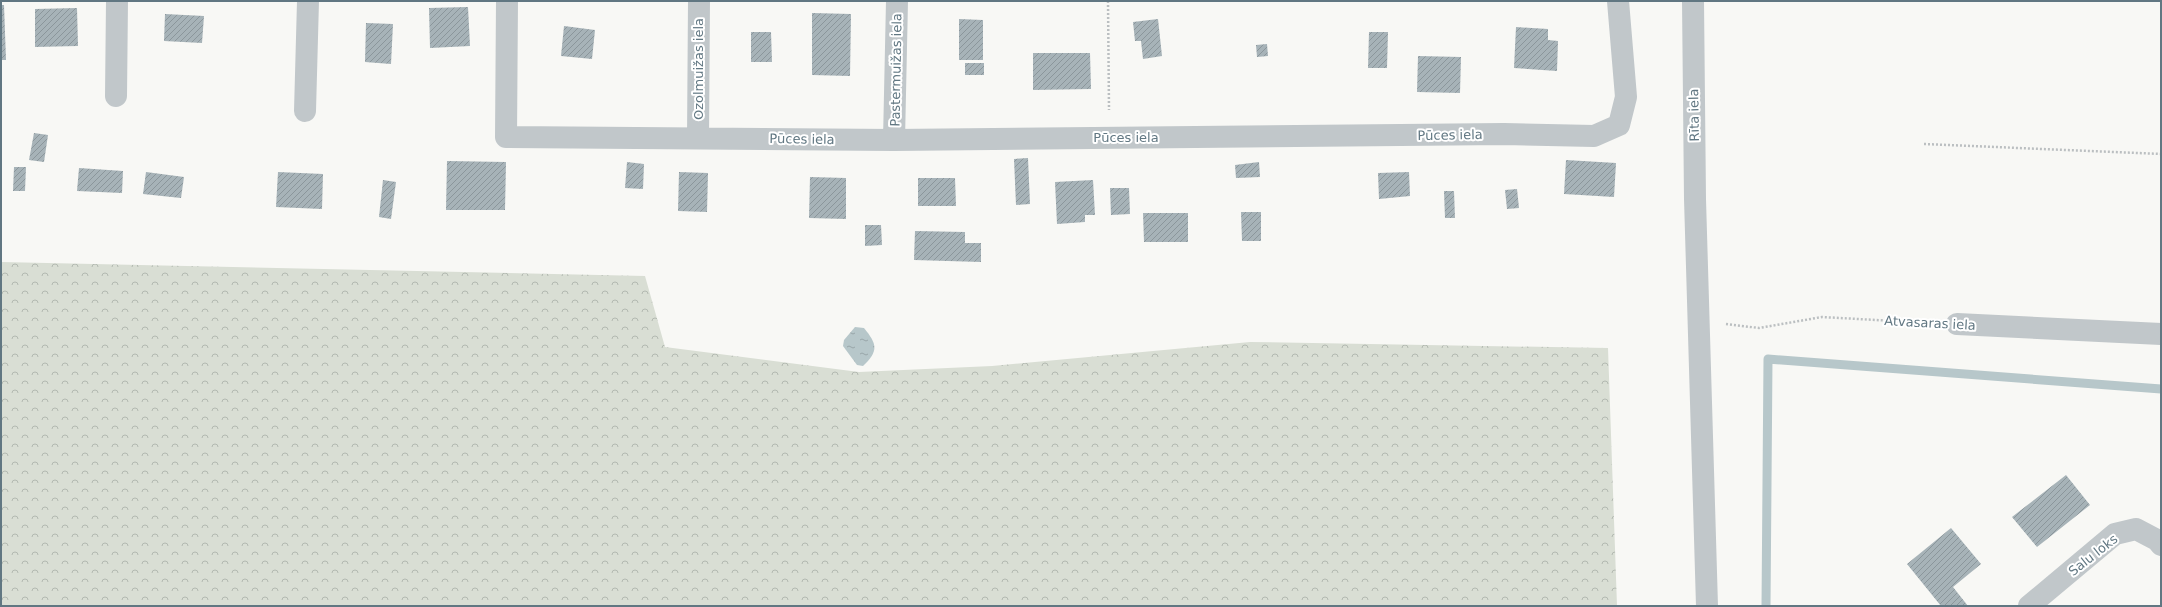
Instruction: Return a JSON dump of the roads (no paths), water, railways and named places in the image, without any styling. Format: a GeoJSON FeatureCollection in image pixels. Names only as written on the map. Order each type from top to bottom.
{"type":"FeatureCollection","features":[{"type":"Feature","properties":{"kind":"street"},"geometry":{"type":"LineString","coordinates":[[116,96],[117,1]]}},
{"type":"Feature","properties":{"kind":"street"},"geometry":{"type":"LineString","coordinates":[[305,111],[308,1]]}},
{"type":"Feature","properties":{"kind":"street","name":"Pūces iela"},"geometry":{"type":"LineString","coordinates":[[507,1],[506,137],[894,140],[1504,134],[1594,136],[1619,126],[1626,97],[1618,1]]}},
{"type":"Feature","properties":{"kind":"street","name":"Ozolmuižas iela"},"geometry":{"type":"LineString","coordinates":[[698,138],[699,1]]}},
{"type":"Feature","properties":{"kind":"street","name":"Pastermuižas iela"},"geometry":{"type":"LineString","coordinates":[[894,140],[897,1]]}},
{"type":"Feature","properties":{"kind":"street","name":"Rīta iela"},"geometry":{"type":"LineString","coordinates":[[1693,1],[1695,198],[1708,606]]}},
{"type":"Feature","properties":{"kind":"street","name":"Atvasaras iela"},"geometry":{"type":"LineString","coordinates":[[1957,324],[2161,334]]}},
{"type":"Feature","properties":{"kind":"street","name":"Salu loks"},"geometry":{"type":"LineString","coordinates":[[2029,606],[2114,534],[2136,528],[2157,540],[2161,545]]}},
{"type":"Feature","properties":{"kind":"water"},"geometry":{"type":"Polygon","coordinates":[[[855,327],[864,328],[874,343],[874,352],[863,366],[857,365],[843,346],[844,340],[855,327]]]}},
{"type":"Feature","properties":{"kind":"waterway"},"geometry":{"type":"LineString","coordinates":[[1766,606],[1768,359],[2161,389]]}}]}
